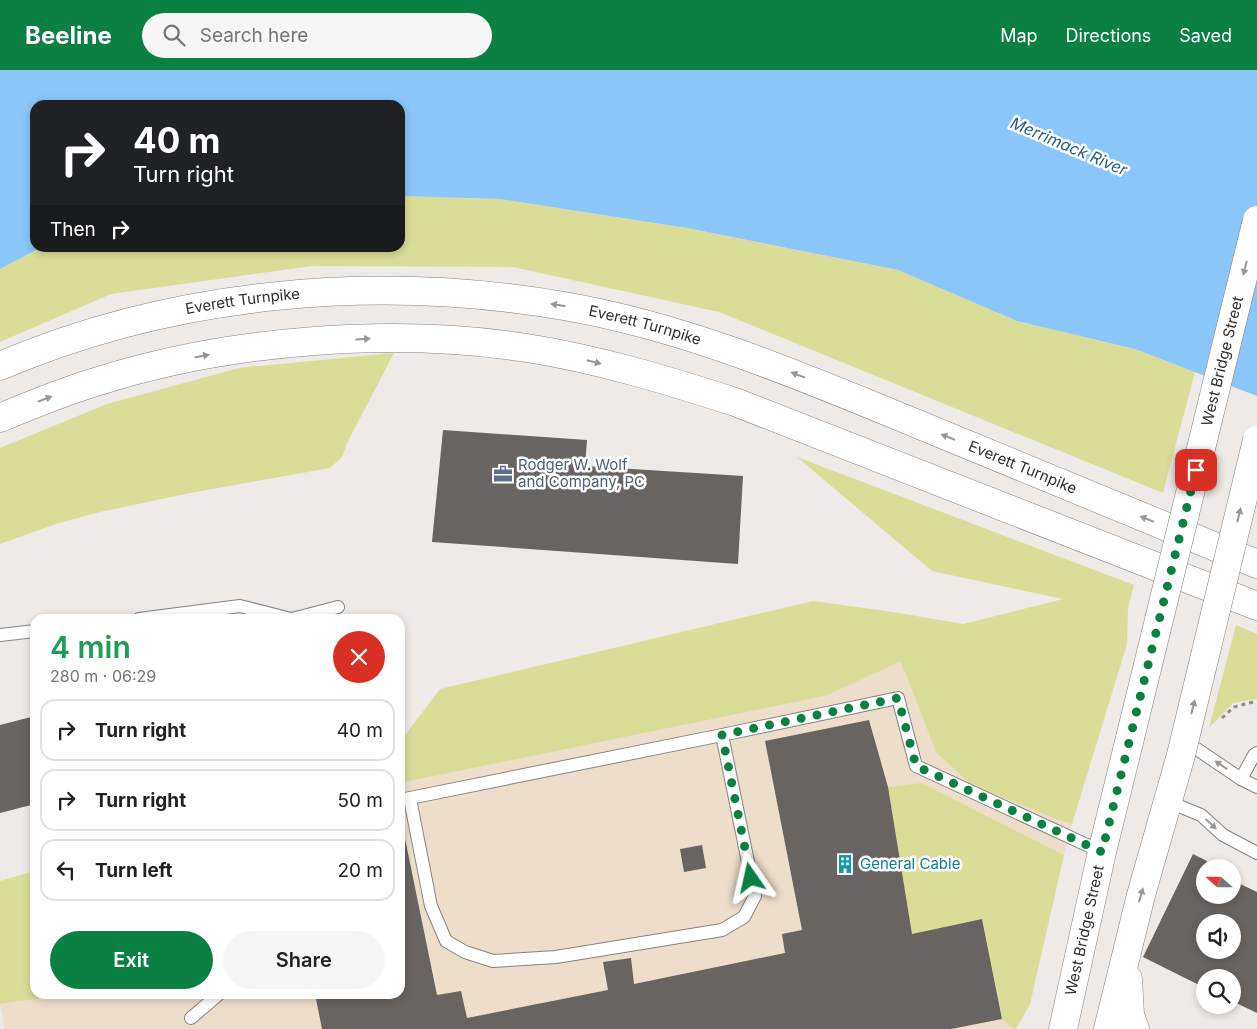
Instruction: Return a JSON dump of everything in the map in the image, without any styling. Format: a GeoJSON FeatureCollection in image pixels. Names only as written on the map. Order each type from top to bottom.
{"type":"FeatureCollection","features":[{"type":"Feature","properties":{"kind":"main road","name":"West Bridge Street"},"geometry":{"type":"LineString","coordinates":[[1063,1029],[1102,852],[1257,220]]}},
{"type":"Feature","properties":{"kind":"main road","name":"Everett Turnpike"},"geometry":{"type":"LineString","coordinates":[[0,366],[91,333],[168,313],[282,296],[327,292],[407,290],[488,295],[567,307],[646,325],[798,375],[1257,564]]}},
{"type":"Feature","properties":{"kind":"main road"},"geometry":{"type":"LineString","coordinates":[[0,418],[49,398],[153,366],[205,355],[258,347],[366,338],[420,338],[473,341],[526,348],[580,358],[684,385],[735,402],[1257,606]]}},
{"type":"Feature","properties":{"kind":"main road"},"geometry":{"type":"LineString","coordinates":[[1108,1029],[1129,942],[1183,748],[1257,440]]}},
{"type":"Feature","properties":{"kind":"main road"},"geometry":{"type":"LineString","coordinates":[[1045,1029],[1087,916]]}},
{"type":"Feature","properties":{"kind":"main road"},"geometry":{"type":"LineString","coordinates":[[1129,942],[1128,996],[1130,1015],[1135,1029]]}},
{"type":"Feature","properties":{"kind":"lane"},"geometry":{"type":"LineString","coordinates":[[178,614],[240,606],[272,614]]}},
{"type":"Feature","properties":{"kind":"lane"},"geometry":{"type":"LineString","coordinates":[[311,614],[338,607]]}},
{"type":"Feature","properties":{"kind":"lane"},"geometry":{"type":"LineString","coordinates":[[0,635],[30,632]]}},
{"type":"Feature","properties":{"kind":"lane"},"geometry":{"type":"LineString","coordinates":[[722,735],[755,896],[744,917],[722,930],[556,957],[493,961],[464,952],[446,941],[431,906],[405,799],[898,698],[916,766],[1102,852]]}},
{"type":"Feature","properties":{"kind":"lane"},"geometry":{"type":"LineString","coordinates":[[1183,748],[1257,787]]}},
{"type":"Feature","properties":{"kind":"lane"},"geometry":{"type":"LineString","coordinates":[[1241,779],[1257,753]]}},
{"type":"Feature","properties":{"kind":"lane"},"geometry":{"type":"LineString","coordinates":[[1169,802],[1201,815],[1223,835],[1257,853]]}},
{"type":"Feature","properties":{"kind":"lane"},"geometry":{"type":"LineString","coordinates":[[191,1018],[213,999]]}},
{"type":"Feature","properties":{"kind":"path"},"geometry":{"type":"LineString","coordinates":[[1222,718],[1234,706],[1257,701]]}},
{"type":"Feature","properties":{"kind":"shaded area"},"geometry":{"type":"Polygon","coordinates":[[[900,662],[909,682],[1053,818],[1072,824],[1064,855],[922,783],[912,933],[982,919],[1002,1018],[1013,1029],[4,1029],[0,1004],[36,999],[405,999],[405,782],[825,696],[900,662]]]}},
{"type":"Feature","properties":{"kind":"green space"},"geometry":{"type":"Polygon","coordinates":[[[405,196],[500,199],[687,228],[898,270],[1017,321],[1135,349],[1195,372],[1163,493],[719,312],[513,267],[312,266],[111,294],[0,342],[0,269],[32,252],[405,252],[405,196]]]}},
{"type":"Feature","properties":{"kind":"green space"},"geometry":{"type":"Polygon","coordinates":[[[394,353],[348,441],[342,457],[330,468],[190,493],[100,512],[59,523],[0,544],[0,448],[107,404],[239,368],[394,353]]]}},
{"type":"Feature","properties":{"kind":"green space"},"geometry":{"type":"Polygon","coordinates":[[[797,457],[1134,585],[1128,608],[1127,644],[1072,824],[969,783],[936,752],[900,662],[825,696],[405,782],[405,735],[440,689],[813,601],[963,624],[1063,599],[932,571],[797,457]]]}},
{"type":"Feature","properties":{"kind":"green space"},"geometry":{"type":"Polygon","coordinates":[[[1236,625],[1257,634],[1257,699],[1233,703],[1209,728],[1236,625]]]}},
{"type":"Feature","properties":{"kind":"green space"},"geometry":{"type":"Polygon","coordinates":[[[922,783],[1064,855],[1030,1004],[1016,1029],[1013,1029],[1002,1019],[982,919],[912,934],[888,787],[922,783]]]}},
{"type":"Feature","properties":{"kind":"green space"},"geometry":{"type":"Polygon","coordinates":[[[30,872],[30,999],[36,999],[0,1004],[0,881],[30,872]]]}},
{"type":"Feature","properties":{"kind":"water","name":"Merrimack River"},"geometry":{"type":"Polygon","coordinates":[[[0,70],[1257,70],[1257,396],[1135,349],[1017,321],[898,270],[687,228],[500,199],[405,196],[405,100],[30,100],[30,252],[32,252],[0,269],[0,70]]]}},
{"type":"Feature","properties":{"kind":"building"},"geometry":{"type":"Polygon","coordinates":[[[443,430],[587,440],[585,466],[743,476],[738,564],[432,542],[443,430]]]}},
{"type":"Feature","properties":{"kind":"building"},"geometry":{"type":"Polygon","coordinates":[[[30,717],[30,805],[0,813],[0,725],[30,717]]]}},
{"type":"Feature","properties":{"kind":"building","name":"General Cable"},"geometry":{"type":"Polygon","coordinates":[[[869,720],[888,787],[912,934],[982,919],[1002,1019],[951,1029],[322,1029],[316,999],[405,999],[405,838],[437,995],[461,991],[467,1018],[608,990],[603,962],[631,958],[634,984],[785,953],[782,934],[802,930],[765,741],[869,720]]]}},
{"type":"Feature","properties":{"kind":"building"},"geometry":{"type":"Polygon","coordinates":[[[702,845],[706,868],[684,872],[680,849],[702,845]]]}},
{"type":"Feature","properties":{"kind":"building"},"geometry":{"type":"Polygon","coordinates":[[[1193,854],[1203,859],[1196,859],[1196,904],[1241,904],[1241,884],[1257,892],[1257,1013],[1241,1005],[1241,969],[1196,969],[1196,984],[1143,957],[1193,854]]]}},
{"type":"Feature","properties":{"kind":"place","name":"Rodger W. Wolf and Company, PC"},"geometry":{"type":"Point","coordinates":[503,474]}},
{"type":"Feature","properties":{"kind":"place","name":"General Cable"},"geometry":{"type":"Point","coordinates":[845,864]}},
{"type":"Feature","properties":{"kind":"route"},"geometry":{"type":"LineString","coordinates":[[751,878],[722,735],[898,698],[916,766],[1102,852],[1196,470]]}}]}
